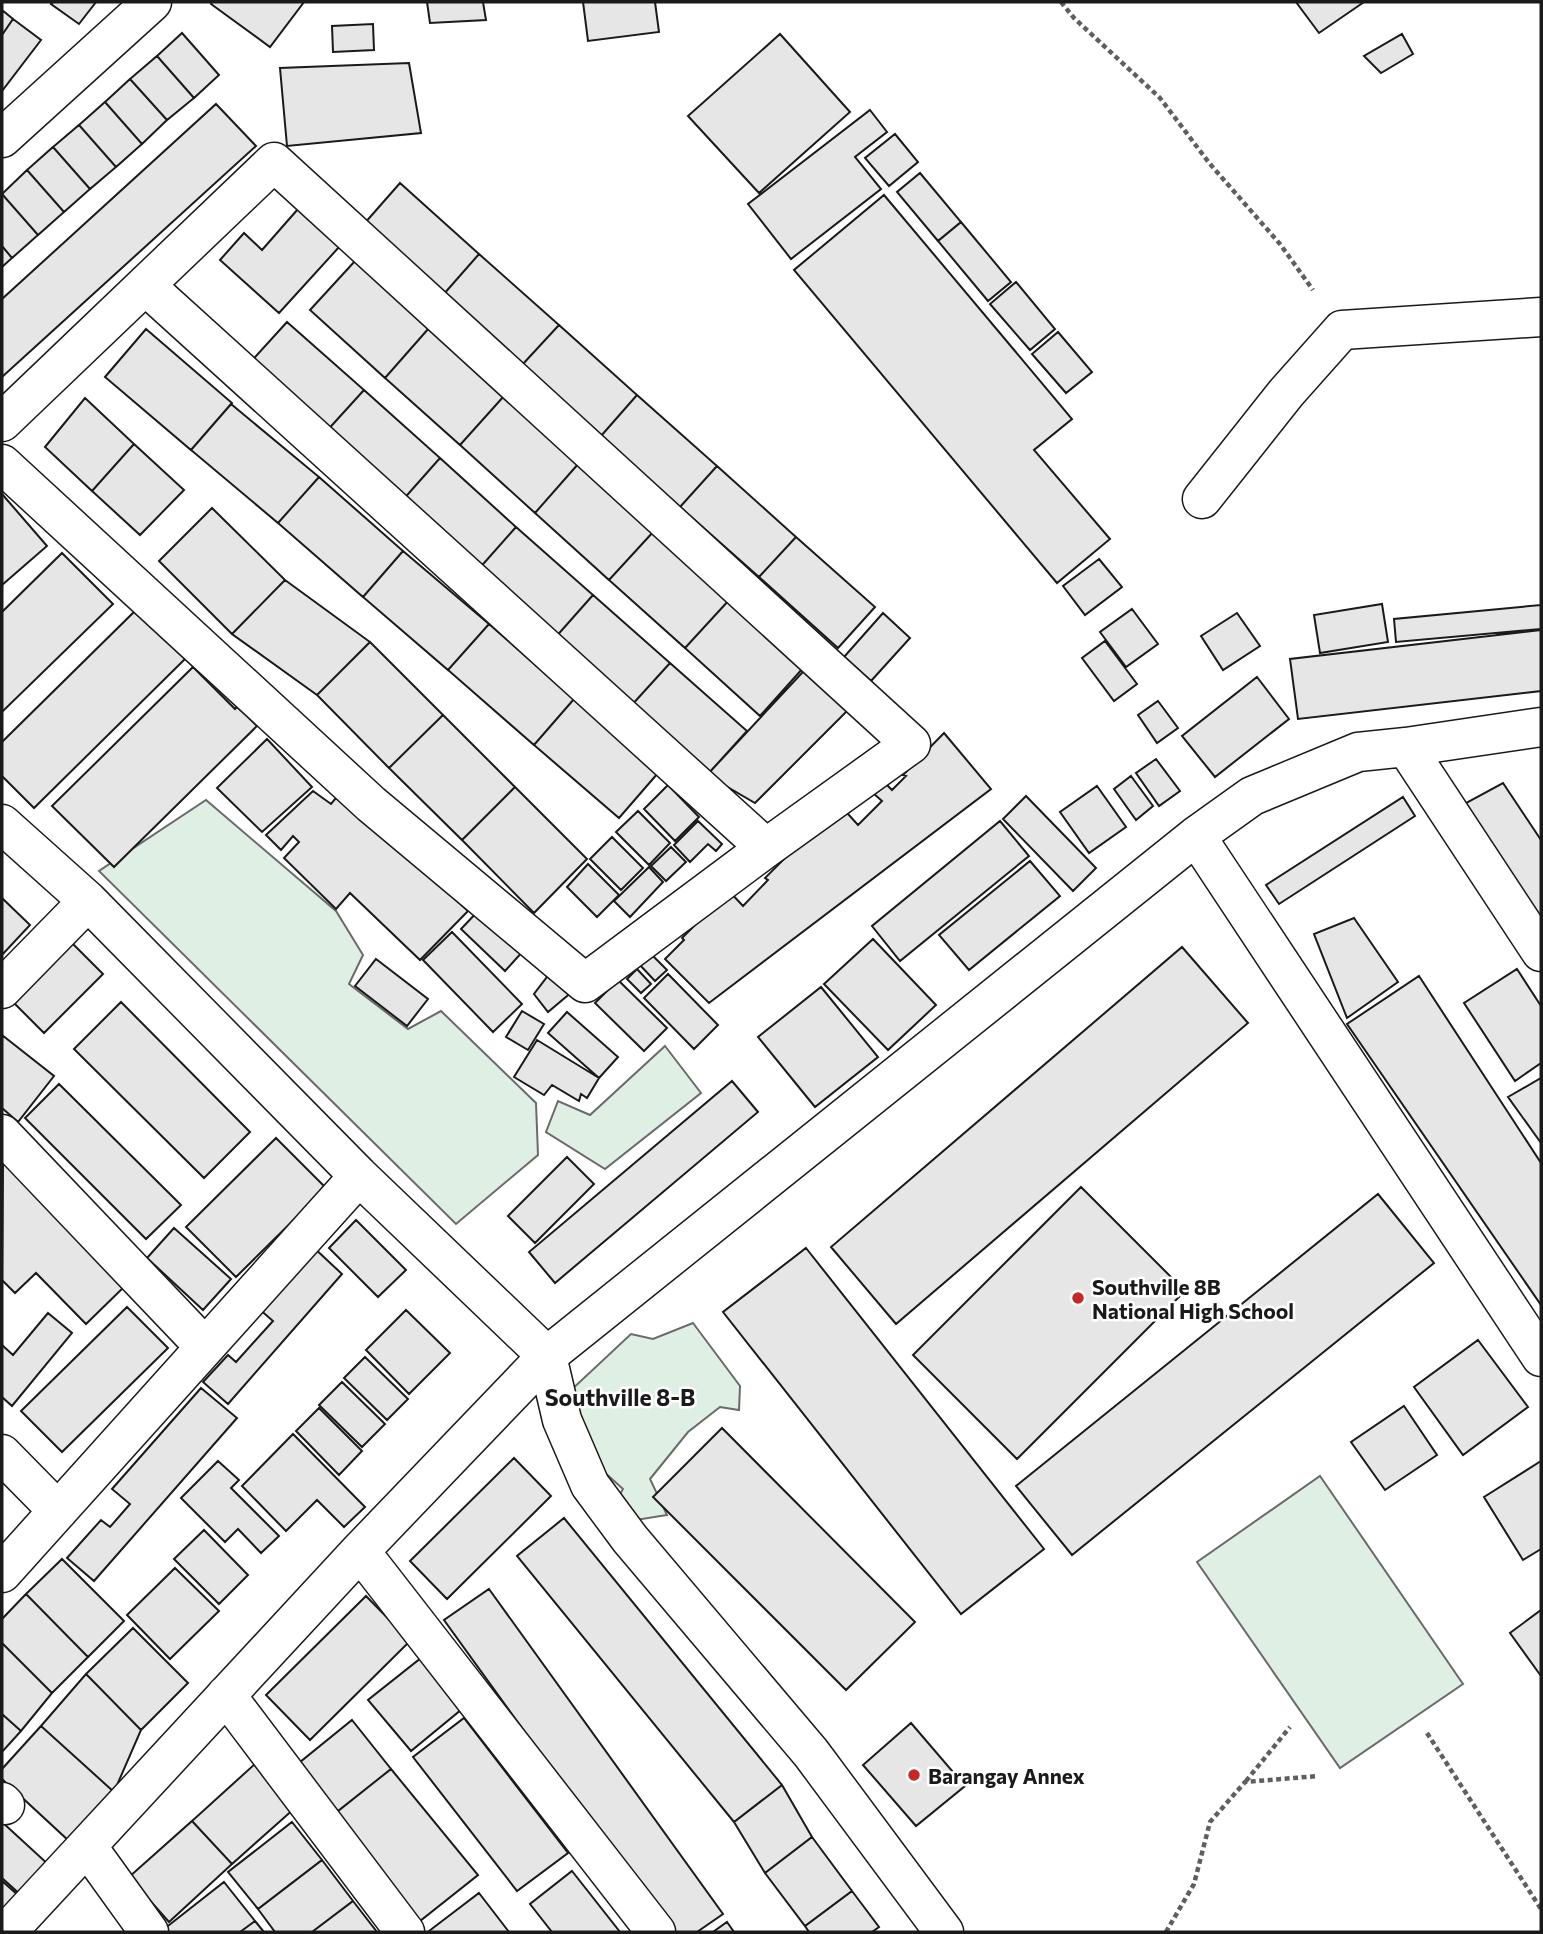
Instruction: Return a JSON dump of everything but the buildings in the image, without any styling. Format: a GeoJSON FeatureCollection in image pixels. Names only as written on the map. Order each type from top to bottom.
{"type":"FeatureCollection","features":[{"type":"Feature","properties":{"kind":"street"},"geometry":{"type":"LineString","coordinates":[[9,119],[152,2]]}},
{"type":"Feature","properties":{"kind":"street"},"geometry":{"type":"LineString","coordinates":[[2,422],[274,162],[911,744],[766,848],[585,984],[371,804],[2,464]]}},
{"type":"Feature","properties":{"kind":"street"},"geometry":{"type":"LineString","coordinates":[[146,286],[766,848]]}},
{"type":"Feature","properties":{"kind":"street"},"geometry":{"type":"LineString","coordinates":[[1202,499],[1286,393],[1342,330],[1541,317]]}},
{"type":"Feature","properties":{"kind":"street"},"geometry":{"type":"LineString","coordinates":[[8,1932],[360,1551],[547,1356],[1195,836],[1252,796],[1359,752],[1541,727]]}},
{"type":"Feature","properties":{"kind":"street"},"geometry":{"type":"LineString","coordinates":[[1406,747],[1541,952]]}},
{"type":"Feature","properties":{"kind":"street"},"geometry":{"type":"LineString","coordinates":[[2,824],[88,901],[359,1176],[547,1356],[562,1420],[590,1485],[630,1539],[811,1753],[944,1932]]}},
{"type":"Feature","properties":{"kind":"street"},"geometry":{"type":"LineString","coordinates":[[1195,836],[1541,1357]]}},
{"type":"Feature","properties":{"kind":"street"},"geometry":{"type":"LineString","coordinates":[[2,989],[88,901]]}},
{"type":"Feature","properties":{"kind":"street"},"geometry":{"type":"LineString","coordinates":[[2,1134],[205,1347]]}},
{"type":"Feature","properties":{"kind":"street"},"geometry":{"type":"LineString","coordinates":[[2,1573],[359,1176]]}},
{"type":"Feature","properties":{"kind":"street"},"geometry":{"type":"LineString","coordinates":[[2,1454],[58,1511]]}},
{"type":"Feature","properties":{"kind":"street"},"geometry":{"type":"LineString","coordinates":[[360,1551],[656,1932]]}},
{"type":"Feature","properties":{"kind":"street"},"geometry":{"type":"LineString","coordinates":[[226,1695],[405,1932]]}},
{"type":"Feature","properties":{"kind":"street"},"geometry":{"type":"LineString","coordinates":[[87,1846],[149,1932]]}},
{"type":"Feature","properties":{"kind":"path"},"geometry":{"type":"LineString","coordinates":[[1061,2],[1074,18],[1160,98],[1210,164],[1280,244],[1342,330]]}},
{"type":"Feature","properties":{"kind":"path"},"geometry":{"type":"LineString","coordinates":[[1166,1932],[1194,1884],[1210,1822],[1290,1727]]}},
{"type":"Feature","properties":{"kind":"path"},"geometry":{"type":"LineString","coordinates":[[1427,1733],[1541,1909]]}},
{"type":"Feature","properties":{"kind":"path"},"geometry":{"type":"LineString","coordinates":[[1245,1782],[1318,1776]]}},
{"type":"Feature","properties":{"kind":"green space"},"geometry":{"type":"Polygon","coordinates":[[[206,800],[336,911],[363,955],[349,984],[408,1029],[441,1011],[536,1103],[538,1155],[456,1224],[99,871],[206,800]]]}},
{"type":"Feature","properties":{"kind":"green space"},"geometry":{"type":"Polygon","coordinates":[[[665,1046],[701,1093],[605,1169],[546,1132],[558,1101],[590,1115],[665,1046]]]}},
{"type":"Feature","properties":{"kind":"green space"},"geometry":{"type":"Polygon","coordinates":[[[693,1323],[740,1386],[739,1410],[720,1407],[688,1432],[650,1479],[667,1515],[636,1520],[617,1499],[623,1489],[603,1471],[569,1392],[631,1334],[653,1339],[693,1323]]]}},
{"type":"Feature","properties":{"kind":"green space"},"geometry":{"type":"Polygon","coordinates":[[[1320,1476],[1463,1684],[1340,1768],[1197,1562],[1320,1476]]]}},
{"type":"Feature","properties":{"kind":"place","name":"Southville 8B National High School"},"geometry":{"type":"Point","coordinates":[1078,1298]}},
{"type":"Feature","properties":{"kind":"place","name":"Barangay Annex"},"geometry":{"type":"Point","coordinates":[914,1775]}},
{"type":"Feature","properties":{"kind":"district","name":"Southville 8-B"},"geometry":{"type":"Point","coordinates":[620,1397]}}]}
